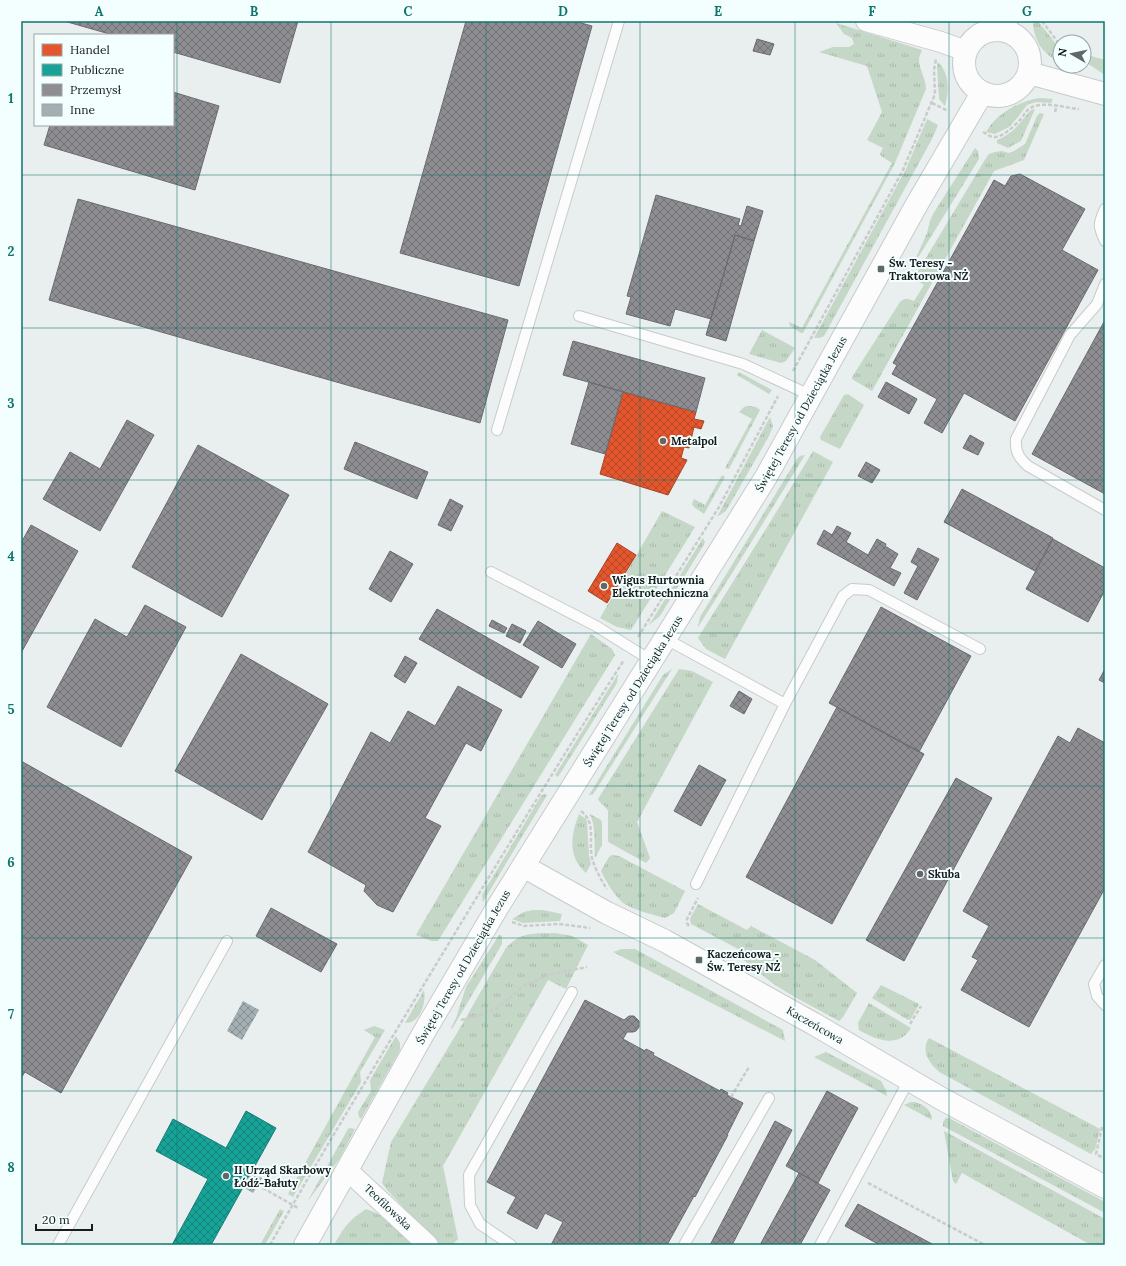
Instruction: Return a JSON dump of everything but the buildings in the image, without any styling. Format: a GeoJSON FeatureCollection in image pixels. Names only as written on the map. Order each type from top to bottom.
{"type":"FeatureCollection","features":[{"type":"Feature","properties":{"kind":"street"},"geometry":{"type":"LineString","coordinates":[[866,21],[941,42],[966,51]]}},
{"type":"Feature","properties":{"kind":"street"},"geometry":{"type":"LineString","coordinates":[[1006,26],[1026,47],[1030,59],[1028,72],[1023,84],[1008,94],[997,97],[982,93],[970,84],[965,74],[964,60],[966,51],[970,44],[980,35],[1006,26]]}},
{"type":"Feature","properties":{"kind":"street"},"geometry":{"type":"LineString","coordinates":[[1028,72],[1105,94]]}},
{"type":"Feature","properties":{"kind":"street","name":"Świętej Teresy od Dzieciątka Jezus"},"geometry":{"type":"LineString","coordinates":[[305,1245],[421,1038],[523,866],[766,477],[917,204],[982,93]]}},
{"type":"Feature","properties":{"kind":"street","name":"Kaczeńcowa"},"geometry":{"type":"LineString","coordinates":[[523,866],[615,917],[665,941],[814,1024],[942,1099],[1105,1187]]}},
{"type":"Feature","properties":{"kind":"street","name":"Teofilowska"},"geometry":{"type":"LineString","coordinates":[[347,1170],[428,1245]]}},
{"type":"Feature","properties":{"kind":"lane"},"geometry":{"type":"LineString","coordinates":[[497,430],[618,21]]}},
{"type":"Feature","properties":{"kind":"lane"},"geometry":{"type":"LineString","coordinates":[[1105,209],[1098,223],[1100,232],[1105,241]]}},
{"type":"Feature","properties":{"kind":"lane"},"geometry":{"type":"LineString","coordinates":[[1105,284],[1097,304],[1070,335],[1016,439],[1016,451],[1019,458],[1028,466],[1105,510]]}},
{"type":"Feature","properties":{"kind":"lane"},"geometry":{"type":"LineString","coordinates":[[579,316],[743,364],[812,396]]}},
{"type":"Feature","properties":{"kind":"lane"},"geometry":{"type":"LineString","coordinates":[[491,572],[596,626],[652,661]]}},
{"type":"Feature","properties":{"kind":"lane"},"geometry":{"type":"LineString","coordinates":[[696,884],[785,704],[843,596],[852,590],[869,590],[980,649]]}},
{"type":"Feature","properties":{"kind":"lane"},"geometry":{"type":"LineString","coordinates":[[666,639],[785,704]]}},
{"type":"Feature","properties":{"kind":"lane"},"geometry":{"type":"LineString","coordinates":[[58,1245],[227,942]]}},
{"type":"Feature","properties":{"kind":"lane"},"geometry":{"type":"LineString","coordinates":[[1105,964],[1094,984],[1097,996],[1105,1005]]}},
{"type":"Feature","properties":{"kind":"lane"},"geometry":{"type":"LineString","coordinates":[[511,1245],[480,1224],[470,1205],[469,1175],[572,992]]}},
{"type":"Feature","properties":{"kind":"lane"},"geometry":{"type":"LineString","coordinates":[[820,1245],[909,1080]]}},
{"type":"Feature","properties":{"kind":"lane"},"geometry":{"type":"LineString","coordinates":[[684,1245],[769,1098]]}},
{"type":"Feature","properties":{"kind":"path"},"geometry":{"type":"LineString","coordinates":[[1042,21],[1052,34]]}},
{"type":"Feature","properties":{"kind":"path"},"geometry":{"type":"LineString","coordinates":[[270,1245],[303,1185],[543,788],[719,507],[903,170],[932,103],[936,89],[934,70],[937,57]]}},
{"type":"Feature","properties":{"kind":"path"},"geometry":{"type":"LineString","coordinates":[[1055,112],[1058,98]]}},
{"type":"Feature","properties":{"kind":"path"},"geometry":{"type":"LineString","coordinates":[[932,103],[946,110]]}},
{"type":"Feature","properties":{"kind":"path"},"geometry":{"type":"LineString","coordinates":[[984,132],[989,136],[996,137],[1016,124],[1030,108],[1041,105],[1082,109]]}},
{"type":"Feature","properties":{"kind":"path"},"geometry":{"type":"LineString","coordinates":[[508,920],[524,926],[559,924],[596,928],[615,917],[611,895],[603,882],[591,852],[590,823],[587,816],[579,810]]}},
{"type":"Feature","properties":{"kind":"path"},"geometry":{"type":"LineString","coordinates":[[689,926],[687,923],[688,916],[700,895]]}},
{"type":"Feature","properties":{"kind":"path"},"geometry":{"type":"LineString","coordinates":[[462,1020],[496,1009],[525,985],[552,974],[587,967]]}},
{"type":"Feature","properties":{"kind":"path"},"geometry":{"type":"LineString","coordinates":[[910,1024],[921,1006]]}},
{"type":"Feature","properties":{"kind":"path"},"geometry":{"type":"LineString","coordinates":[[731,1097],[749,1067]]}},
{"type":"Feature","properties":{"kind":"path"},"geometry":{"type":"LineString","coordinates":[[1102,1127],[1096,1154],[1105,1159]]}},
{"type":"Feature","properties":{"kind":"path"},"geometry":{"type":"LineString","coordinates":[[857,1177],[985,1245]]}},
{"type":"Feature","properties":{"kind":"path"},"geometry":{"type":"LineString","coordinates":[[247,1179],[298,1208]]}},
{"type":"Feature","properties":{"kind":"green space"},"geometry":{"type":"Polygon","coordinates":[[[1033,21],[1038,21],[1052,39],[1052,57],[1040,46],[1033,28],[1033,21]]]}},
{"type":"Feature","properties":{"kind":"green space"},"geometry":{"type":"Polygon","coordinates":[[[836,23],[922,50],[919,57],[919,63],[926,89],[895,163],[803,333],[801,333],[790,326],[789,322],[802,328],[892,163],[881,156],[880,154],[883,148],[867,140],[882,112],[867,66],[819,52],[833,47],[849,47],[854,44],[852,38],[844,34],[836,23]]]}},
{"type":"Feature","properties":{"kind":"green space"},"geometry":{"type":"Polygon","coordinates":[[[1092,56],[1105,60],[1105,75],[1092,66],[1092,56]]]}},
{"type":"Feature","properties":{"kind":"green space"},"geometry":{"type":"Polygon","coordinates":[[[938,62],[945,72],[948,83],[945,106],[939,99],[938,62]]]}},
{"type":"Feature","properties":{"kind":"green space"},"geometry":{"type":"Polygon","coordinates":[[[1039,98],[1053,99],[1051,103],[1036,102],[1027,105],[1009,127],[995,134],[986,132],[996,119],[1009,109],[1023,102],[1039,98]]]}},
{"type":"Feature","properties":{"kind":"green space"},"geometry":{"type":"Polygon","coordinates":[[[1035,109],[1021,141],[1008,148],[997,143],[997,140],[1013,131],[1031,110],[1035,109]]]}},
{"type":"Feature","properties":{"kind":"green space"},"geometry":{"type":"Polygon","coordinates":[[[1040,113],[1044,114],[1024,160],[994,171],[872,391],[852,379],[900,302],[905,299],[914,301],[924,285],[918,281],[915,276],[986,158],[989,154],[995,152],[1002,151],[1009,153],[1025,144],[1037,116],[1040,113]]]}},
{"type":"Feature","properties":{"kind":"green space"},"geometry":{"type":"Polygon","coordinates":[[[927,119],[938,125],[932,139],[824,336],[814,338],[906,169],[927,119]]]}},
{"type":"Feature","properties":{"kind":"green space"},"geometry":{"type":"Polygon","coordinates":[[[975,148],[978,151],[979,159],[919,256],[916,258],[927,233],[933,214],[975,148]]]}},
{"type":"Feature","properties":{"kind":"green space"},"geometry":{"type":"Polygon","coordinates":[[[762,330],[795,348],[786,361],[781,363],[749,354],[762,330]]]}},
{"type":"Feature","properties":{"kind":"green space"},"geometry":{"type":"Polygon","coordinates":[[[739,372],[772,390],[769,394],[737,375],[739,372]]]}},
{"type":"Feature","properties":{"kind":"green space"},"geometry":{"type":"Polygon","coordinates":[[[848,394],[864,405],[840,449],[821,440],[820,437],[844,395],[848,394]]]}},
{"type":"Feature","properties":{"kind":"green space"},"geometry":{"type":"Polygon","coordinates":[[[744,407],[756,407],[760,410],[729,469],[725,468],[752,419],[739,412],[744,407]]]}},
{"type":"Feature","properties":{"kind":"green space"},"geometry":{"type":"Polygon","coordinates":[[[770,417],[773,426],[769,436],[726,511],[717,517],[770,417]]]}},
{"type":"Feature","properties":{"kind":"green space"},"geometry":{"type":"Polygon","coordinates":[[[813,451],[833,462],[725,659],[706,649],[698,638],[813,451]]]}},
{"type":"Feature","properties":{"kind":"green space"},"geometry":{"type":"Polygon","coordinates":[[[805,455],[698,627],[700,617],[797,459],[800,456],[805,455]]]}},
{"type":"Feature","properties":{"kind":"green space"},"geometry":{"type":"Polygon","coordinates":[[[722,475],[725,477],[704,514],[692,504],[694,499],[705,505],[722,475]]]}},
{"type":"Feature","properties":{"kind":"green space"},"geometry":{"type":"Polygon","coordinates":[[[662,511],[695,527],[631,630],[617,627],[600,618],[662,511]]]}},
{"type":"Feature","properties":{"kind":"green space"},"geometry":{"type":"Polygon","coordinates":[[[703,538],[705,542],[703,546],[660,616],[649,625],[703,538]]]}},
{"type":"Feature","properties":{"kind":"green space"},"geometry":{"type":"Polygon","coordinates":[[[591,634],[612,649],[615,655],[438,941],[432,941],[416,935],[591,634]]]}},
{"type":"Feature","properties":{"kind":"green space"},"geometry":{"type":"Polygon","coordinates":[[[672,669],[596,790],[593,794],[589,795],[663,675],[672,669]]]}},
{"type":"Feature","properties":{"kind":"green space"},"geometry":{"type":"Polygon","coordinates":[[[679,669],[692,671],[713,682],[637,822],[650,858],[646,863],[608,841],[608,811],[598,799],[679,669]]]}},
{"type":"Feature","properties":{"kind":"green space"},"geometry":{"type":"Polygon","coordinates":[[[618,674],[617,683],[558,777],[555,775],[618,674]]]}},
{"type":"Feature","properties":{"kind":"green space"},"geometry":{"type":"Polygon","coordinates":[[[544,794],[547,795],[483,902],[482,895],[541,796],[544,794]]]}},
{"type":"Feature","properties":{"kind":"green space"},"geometry":{"type":"Polygon","coordinates":[[[579,814],[586,819],[587,822],[589,856],[591,864],[586,873],[576,860],[572,845],[574,830],[579,814]]]}},
{"type":"Feature","properties":{"kind":"green space"},"geometry":{"type":"Polygon","coordinates":[[[590,814],[601,820],[602,823],[602,845],[595,858],[594,830],[590,814]]]}},
{"type":"Feature","properties":{"kind":"green space"},"geometry":{"type":"Polygon","coordinates":[[[612,855],[619,856],[685,891],[674,913],[665,918],[636,909],[621,901],[607,883],[601,871],[609,857],[612,855]]]}},
{"type":"Feature","properties":{"kind":"green space"},"geometry":{"type":"Polygon","coordinates":[[[698,904],[747,930],[751,926],[815,960],[857,993],[843,1017],[839,1021],[787,993],[739,957],[742,951],[691,924],[690,919],[698,904]]]}},
{"type":"Feature","properties":{"kind":"green space"},"geometry":{"type":"Polygon","coordinates":[[[543,910],[562,914],[560,921],[523,923],[512,919],[524,912],[543,910]]]}},
{"type":"Feature","properties":{"kind":"green space"},"geometry":{"type":"Polygon","coordinates":[[[555,933],[572,936],[588,945],[566,989],[548,980],[443,1166],[458,1239],[452,1245],[439,1245],[382,1183],[391,1142],[506,948],[517,939],[528,934],[555,933]]]}},
{"type":"Feature","properties":{"kind":"green space"},"geometry":{"type":"Polygon","coordinates":[[[499,935],[502,936],[502,944],[452,1029],[451,1028],[456,1018],[466,987],[499,935]]]}},
{"type":"Feature","properties":{"kind":"green space"},"geometry":{"type":"Polygon","coordinates":[[[622,949],[635,949],[783,1030],[785,1041],[613,952],[622,949]]]}},
{"type":"Feature","properties":{"kind":"green space"},"geometry":{"type":"Polygon","coordinates":[[[881,985],[919,1004],[911,1019],[908,1020],[872,998],[881,985]]]}},
{"type":"Feature","properties":{"kind":"green space"},"geometry":{"type":"Polygon","coordinates":[[[424,990],[424,1001],[419,1016],[415,1020],[405,1023],[424,990]]]}},
{"type":"Feature","properties":{"kind":"green space"},"geometry":{"type":"Polygon","coordinates":[[[869,1003],[911,1028],[906,1035],[900,1039],[886,1041],[872,1037],[859,1030],[858,1023],[869,1003]]]}},
{"type":"Feature","properties":{"kind":"green space"},"geometry":{"type":"Polygon","coordinates":[[[374,1026],[385,1030],[360,1072],[361,1082],[293,1197],[288,1194],[375,1037],[364,1030],[374,1026]]]}},
{"type":"Feature","properties":{"kind":"green space"},"geometry":{"type":"Polygon","coordinates":[[[396,1036],[400,1043],[400,1050],[361,1119],[358,1112],[371,1091],[370,1080],[396,1036]]]}},
{"type":"Feature","properties":{"kind":"green space"},"geometry":{"type":"Polygon","coordinates":[[[929,1038],[1100,1129],[1095,1150],[1091,1154],[941,1073],[930,1062],[926,1053],[926,1043],[929,1038]]]}},
{"type":"Feature","properties":{"kind":"green space"},"geometry":{"type":"Polygon","coordinates":[[[826,1052],[881,1081],[886,1090],[887,1096],[814,1057],[826,1052]]]}},
{"type":"Feature","properties":{"kind":"green space"},"geometry":{"type":"Polygon","coordinates":[[[911,1102],[918,1103],[928,1109],[932,1116],[932,1120],[904,1105],[911,1102]]]}},
{"type":"Feature","properties":{"kind":"green space"},"geometry":{"type":"Polygon","coordinates":[[[946,1118],[949,1118],[1105,1202],[1105,1213],[943,1126],[943,1122],[946,1118]]]}},
{"type":"Feature","properties":{"kind":"green space"},"geometry":{"type":"Polygon","coordinates":[[[348,1129],[355,1129],[340,1158],[307,1202],[348,1129]]]}},
{"type":"Feature","properties":{"kind":"green space"},"geometry":{"type":"Polygon","coordinates":[[[944,1131],[1105,1219],[1105,1245],[1091,1245],[962,1173],[956,1184],[953,1181],[944,1131]]]}},
{"type":"Feature","properties":{"kind":"green space"},"geometry":{"type":"Polygon","coordinates":[[[280,1209],[284,1211],[265,1245],[260,1245],[280,1209]]]}},
{"type":"Feature","properties":{"kind":"green space"},"geometry":{"type":"Polygon","coordinates":[[[366,1209],[387,1219],[416,1245],[334,1245],[347,1224],[366,1209]]]}},
{"type":"Feature","properties":{"kind":"place","name":"Św. Teresy - Traktorowa NŻ"},"geometry":{"type":"Point","coordinates":[881,269]}},
{"type":"Feature","properties":{"kind":"place","name":"Metalpol"},"geometry":{"type":"Point","coordinates":[663,441]}},
{"type":"Feature","properties":{"kind":"place","name":"Wigus Hurtownia Elektrotechniczna"},"geometry":{"type":"Point","coordinates":[604,586]}},
{"type":"Feature","properties":{"kind":"place","name":"Skuba"},"geometry":{"type":"Point","coordinates":[920,874]}},
{"type":"Feature","properties":{"kind":"place","name":"Kaczeńcowa - Św. Teresy NŻ"},"geometry":{"type":"Point","coordinates":[699,960]}},
{"type":"Feature","properties":{"kind":"place","name":"II Urząd Skarbowy Łódź-Bałuty"},"geometry":{"type":"Point","coordinates":[226,1176]}}]}
